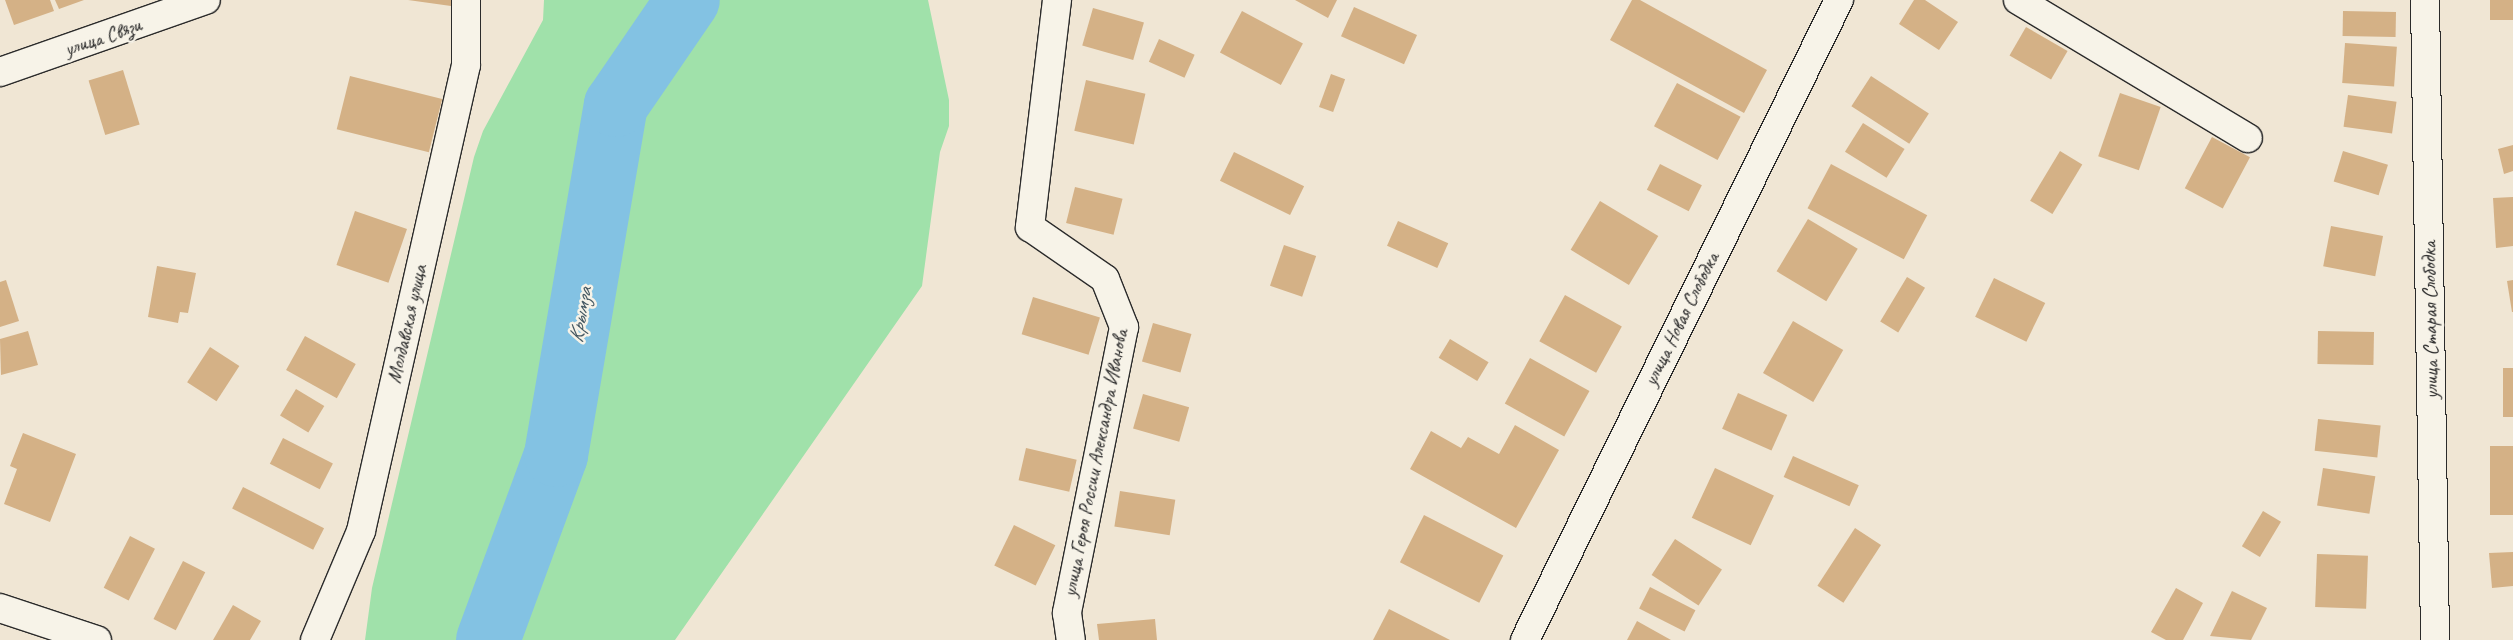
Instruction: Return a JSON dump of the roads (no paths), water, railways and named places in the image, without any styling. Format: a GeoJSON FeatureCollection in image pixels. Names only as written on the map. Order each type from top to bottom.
{"type":"FeatureCollection","features":[{"type":"Feature","properties":{"kind":"street","name":"улица Связи"},"geometry":{"type":"LineString","coordinates":[[0,72],[206,0]]}},
{"type":"Feature","properties":{"kind":"street","name":"Молдавская улица"},"geometry":{"type":"LineString","coordinates":[[315,640],[361,531],[466,65],[466,0]]}},
{"type":"Feature","properties":{"kind":"street","name":"улица Героя России Александра Иванова"},"geometry":{"type":"LineString","coordinates":[[1057,0],[1030,227],[1104,279],[1124,328],[1067,613],[1071,640]]}},
{"type":"Feature","properties":{"kind":"street","name":"улица Новая Слободка"},"geometry":{"type":"LineString","coordinates":[[1525,640],[1839,0]]}},
{"type":"Feature","properties":{"kind":"street"},"geometry":{"type":"LineString","coordinates":[[2018,0],[2248,138]]}},
{"type":"Feature","properties":{"kind":"street","name":"улица Старая Слободка"},"geometry":{"type":"LineString","coordinates":[[2425,0],[2435,640]]}},
{"type":"Feature","properties":{"kind":"street"},"geometry":{"type":"LineString","coordinates":[[0,608],[97,640]]}},
{"type":"Feature","properties":{"kind":"waterway","name":"Крымза"},"geometry":{"type":"LineString","coordinates":[[488,640],[556,455],[616,105],[688,0]]}}]}
